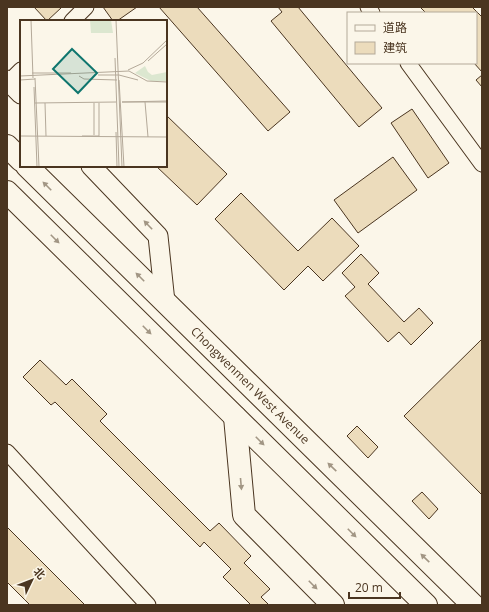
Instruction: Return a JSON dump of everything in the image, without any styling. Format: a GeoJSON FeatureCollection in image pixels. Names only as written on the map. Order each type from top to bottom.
{"type":"FeatureCollection","features":[{"type":"Feature","properties":{"kind":"main road"},"geometry":{"type":"LineString","coordinates":[[7,146],[20,159]]}},
{"type":"Feature","properties":{"kind":"main road","name":"Chongwenmen West Avenue"},"geometry":{"type":"LineString","coordinates":[[28,167],[473,605]]}},
{"type":"Feature","properties":{"kind":"main road"},"geometry":{"type":"LineString","coordinates":[[7,192],[424,604]]}},
{"type":"Feature","properties":{"kind":"main road"},"geometry":{"type":"LineString","coordinates":[[235,417],[244,515],[333,605]]}},
{"type":"Feature","properties":{"kind":"street"},"geometry":{"type":"LineString","coordinates":[[73,20],[86,7]]}},
{"type":"Feature","properties":{"kind":"street"},"geometry":{"type":"LineString","coordinates":[[409,64],[482,164]]}},
{"type":"Feature","properties":{"kind":"street"},"geometry":{"type":"LineString","coordinates":[[91,167],[158,236],[165,302]]}},
{"type":"Feature","properties":{"kind":"street"},"geometry":{"type":"LineString","coordinates":[[7,452],[148,605]]}},
{"type":"Feature","properties":{"kind":"building"},"geometry":{"type":"Polygon","coordinates":[[[34,7],[62,7],[48,20],[46,20],[34,7]]]}},
{"type":"Feature","properties":{"kind":"building"},"geometry":{"type":"Polygon","coordinates":[[[103,7],[137,7],[118,20],[112,20],[103,7]]]}},
{"type":"Feature","properties":{"kind":"building"},"geometry":{"type":"Polygon","coordinates":[[[159,7],[197,7],[290,112],[268,131],[159,7]]]}},
{"type":"Feature","properties":{"kind":"building"},"geometry":{"type":"Polygon","coordinates":[[[278,7],[298,7],[382,108],[359,127],[271,21],[282,12],[278,7]]]}},
{"type":"Feature","properties":{"kind":"building"},"geometry":{"type":"Polygon","coordinates":[[[420,7],[472,7],[477,12],[425,12],[420,7]]]}},
{"type":"Feature","properties":{"kind":"building"},"geometry":{"type":"Polygon","coordinates":[[[477,12],[482,17],[482,72],[475,64],[477,64],[477,12]]]}},
{"type":"Feature","properties":{"kind":"building"},"geometry":{"type":"Polygon","coordinates":[[[482,75],[482,87],[476,80],[482,75]]]}},
{"type":"Feature","properties":{"kind":"building"},"geometry":{"type":"Polygon","coordinates":[[[412,109],[449,163],[428,178],[391,123],[412,109]]]}},
{"type":"Feature","properties":{"kind":"building"},"geometry":{"type":"Polygon","coordinates":[[[167,116],[227,174],[197,205],[157,167],[167,167],[167,116]]]}},
{"type":"Feature","properties":{"kind":"building"},"geometry":{"type":"Polygon","coordinates":[[[393,157],[417,190],[358,233],[334,200],[393,157]]]}},
{"type":"Feature","properties":{"kind":"building"},"geometry":{"type":"Polygon","coordinates":[[[241,193],[298,251],[332,218],[359,246],[323,281],[308,266],[284,290],[215,219],[241,193]]]}},
{"type":"Feature","properties":{"kind":"building"},"geometry":{"type":"Polygon","coordinates":[[[361,254],[379,273],[368,284],[404,322],[419,308],[433,323],[411,345],[399,332],[388,342],[345,296],[355,287],[342,273],[361,254]]]}},
{"type":"Feature","properties":{"kind":"building"},"geometry":{"type":"Polygon","coordinates":[[[482,339],[482,495],[404,416],[482,339]]]}},
{"type":"Feature","properties":{"kind":"building"},"geometry":{"type":"Polygon","coordinates":[[[40,360],[66,385],[72,379],[107,414],[100,421],[210,531],[219,523],[251,556],[244,563],[270,589],[261,597],[269,605],[251,605],[223,577],[231,569],[204,542],[200,547],[55,402],[51,405],[23,377],[40,360]]]}},
{"type":"Feature","properties":{"kind":"building"},"geometry":{"type":"Polygon","coordinates":[[[357,426],[378,447],[368,458],[347,436],[357,426]]]}},
{"type":"Feature","properties":{"kind":"building"},"geometry":{"type":"Polygon","coordinates":[[[422,492],[438,509],[429,519],[412,501],[422,492]]]}},
{"type":"Feature","properties":{"kind":"building"},"geometry":{"type":"Polygon","coordinates":[[[7,527],[85,605],[30,605],[7,582],[7,527]]]}}]}
